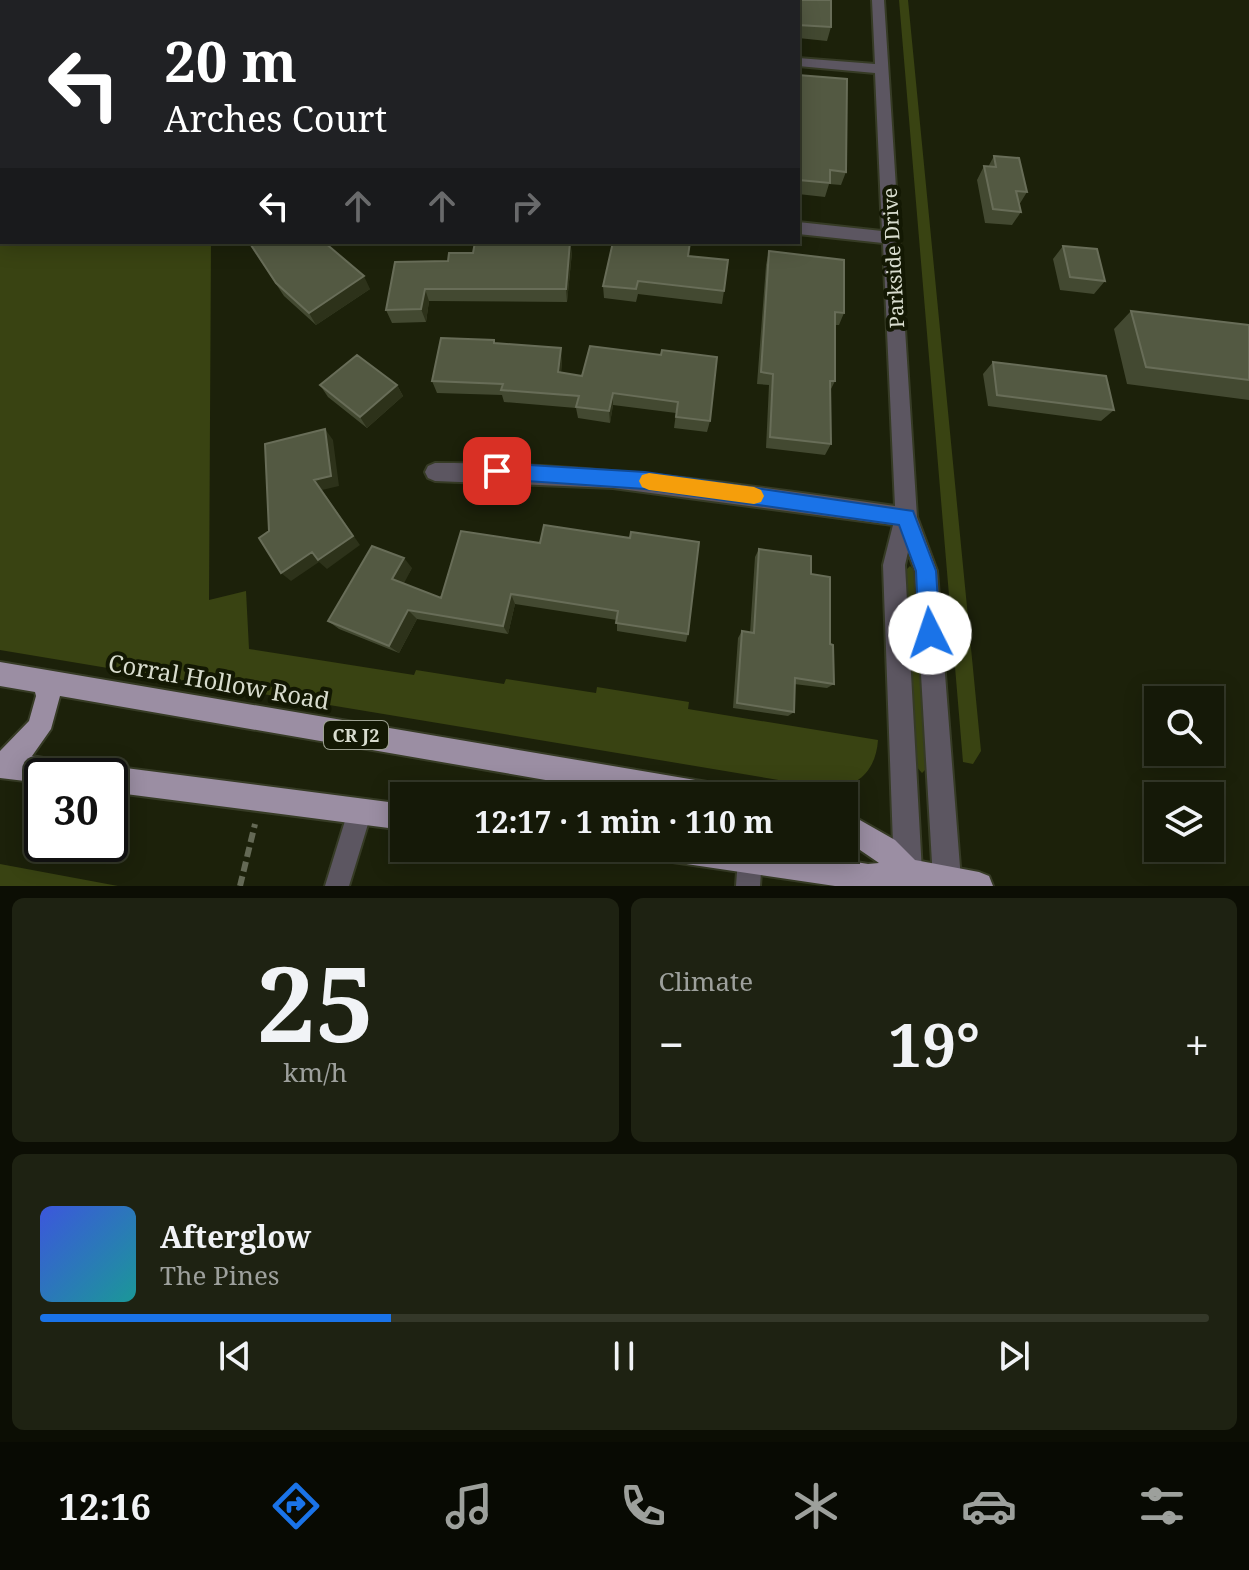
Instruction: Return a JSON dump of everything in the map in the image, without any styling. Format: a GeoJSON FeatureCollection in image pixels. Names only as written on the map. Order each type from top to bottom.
{"type":"FeatureCollection","features":[{"type":"Feature","properties":{"kind":"main road","name":"Corral Hollow Road"},"geometry":{"type":"LineString","coordinates":[[0,674],[631,782]]}},
{"type":"Feature","properties":{"kind":"main road"},"geometry":{"type":"LineString","coordinates":[[1,765],[26,746],[41,725],[49,701],[47,682]]}},
{"type":"Feature","properties":{"kind":"main road"},"geometry":{"type":"LineString","coordinates":[[1,765],[24,768]]}},
{"type":"Feature","properties":{"kind":"main road"},"geometry":{"type":"LineString","coordinates":[[128,781],[390,815]]}},
{"type":"Feature","properties":{"kind":"main road"},"geometry":{"type":"LineString","coordinates":[[858,833],[885,850],[908,872]]}},
{"type":"Feature","properties":{"kind":"main road"},"geometry":{"type":"LineString","coordinates":[[774,862],[868,878],[908,872],[979,886]]}},
{"type":"Feature","properties":{"kind":"street","name":"Parkside Drive"},"geometry":{"type":"LineString","coordinates":[[878,0],[906,517],[894,565],[908,872]]}},
{"type":"Feature","properties":{"kind":"street"},"geometry":{"type":"LineString","coordinates":[[800,62],[882,69]]}},
{"type":"Feature","properties":{"kind":"street"},"geometry":{"type":"LineString","coordinates":[[800,228],[893,238]]}},
{"type":"Feature","properties":{"kind":"street"},"geometry":{"type":"LineString","coordinates":[[435,472],[497,471],[645,481],[906,517]]}},
{"type":"Feature","properties":{"kind":"street","name":"Parkside Drive"},"geometry":{"type":"LineString","coordinates":[[906,517],[926,571],[947,880]]}},
{"type":"Feature","properties":{"kind":"lane"},"geometry":{"type":"LineString","coordinates":[[337,886],[360,811]]}},
{"type":"Feature","properties":{"kind":"lane"},"geometry":{"type":"LineString","coordinates":[[748,886],[750,862]]}},
{"type":"Feature","properties":{"kind":"path"},"geometry":{"type":"LineString","coordinates":[[240,886],[261,799]]}},
{"type":"Feature","properties":{"kind":"green space"},"geometry":{"type":"Polygon","coordinates":[[[899,0],[908,0],[981,751],[973,764],[963,762],[899,0]]]}},
{"type":"Feature","properties":{"kind":"green space"},"geometry":{"type":"Polygon","coordinates":[[[0,244],[211,244],[209,600],[246,591],[249,649],[414,675],[416,670],[504,684],[506,679],[596,693],[597,687],[689,702],[688,709],[878,740],[869,769],[854,782],[791,782],[0,650],[0,244]]]}},
{"type":"Feature","properties":{"kind":"green space"},"geometry":{"type":"Polygon","coordinates":[[[910,566],[916,572],[928,767],[922,773],[914,764],[905,571],[910,566]]]}},
{"type":"Feature","properties":{"kind":"green space"},"geometry":{"type":"Polygon","coordinates":[[[0,864],[118,886],[0,886],[0,864]]]}},
{"type":"Feature","properties":{"kind":"building"},"geometry":{"type":"Polygon","coordinates":[[[800,0],[831,0],[831,27],[800,25],[800,0]]]}},
{"type":"Feature","properties":{"kind":"building"},"geometry":{"type":"Polygon","coordinates":[[[800,75],[847,79],[846,172],[830,170],[830,183],[800,180],[800,75]]]}},
{"type":"Feature","properties":{"kind":"building"},"geometry":{"type":"Polygon","coordinates":[[[994,156],[1019,158],[1027,192],[1016,191],[1021,212],[993,209],[984,166],[996,167],[994,156]]]}},
{"type":"Feature","properties":{"kind":"building"},"geometry":{"type":"Polygon","coordinates":[[[250,244],[326,244],[364,276],[309,313],[276,283],[250,244]]]}},
{"type":"Feature","properties":{"kind":"building"},"geometry":{"type":"Polygon","coordinates":[[[475,244],[570,244],[566,289],[425,289],[421,309],[386,310],[395,262],[448,261],[449,253],[473,253],[475,244]]]}},
{"type":"Feature","properties":{"kind":"building"},"geometry":{"type":"Polygon","coordinates":[[[613,244],[690,244],[688,256],[728,260],[724,291],[638,281],[636,289],[603,286],[613,244]]]}},
{"type":"Feature","properties":{"kind":"building"},"geometry":{"type":"Polygon","coordinates":[[[1063,246],[1097,249],[1105,281],[1070,277],[1063,246]]]}},
{"type":"Feature","properties":{"kind":"building"},"geometry":{"type":"Polygon","coordinates":[[[769,251],[844,260],[844,313],[835,312],[835,381],[830,381],[831,444],[770,437],[773,374],[761,372],[769,251]]]}},
{"type":"Feature","properties":{"kind":"building"},"geometry":{"type":"Polygon","coordinates":[[[1131,311],[1249,325],[1249,380],[1146,367],[1131,311]]]}},
{"type":"Feature","properties":{"kind":"building"},"geometry":{"type":"Polygon","coordinates":[[[441,338],[494,340],[494,343],[561,348],[558,372],[582,376],[590,346],[661,355],[662,350],[717,357],[710,421],[676,417],[678,402],[613,393],[609,411],[576,407],[579,396],[501,390],[503,384],[432,381],[441,338]]]}},
{"type":"Feature","properties":{"kind":"building"},"geometry":{"type":"Polygon","coordinates":[[[357,355],[397,385],[360,417],[320,385],[357,355]]]}},
{"type":"Feature","properties":{"kind":"building"},"geometry":{"type":"Polygon","coordinates":[[[993,362],[1106,376],[1114,410],[997,395],[993,362]]]}},
{"type":"Feature","properties":{"kind":"building"},"geometry":{"type":"Polygon","coordinates":[[[325,429],[331,476],[314,480],[353,536],[318,560],[312,552],[281,573],[259,538],[269,531],[265,444],[325,429]]]}},
{"type":"Feature","properties":{"kind":"building"},"geometry":{"type":"Polygon","coordinates":[[[544,525],[630,538],[631,532],[699,542],[688,634],[616,623],[618,611],[511,594],[503,626],[408,610],[389,646],[328,621],[372,546],[404,558],[392,579],[441,598],[461,531],[540,543],[544,525]]]}},
{"type":"Feature","properties":{"kind":"building"},"geometry":{"type":"Polygon","coordinates":[[[759,549],[811,556],[811,574],[830,577],[830,644],[833,645],[834,684],[795,678],[794,712],[737,703],[742,631],[754,633],[759,549]]]}},
{"type":"Feature","properties":{"kind":"slow traffic"},"geometry":{"type":"LineString","coordinates":[[649,481],[754,496]]}},
{"type":"Feature","properties":{"kind":"route"},"geometry":{"type":"LineString","coordinates":[[497,471],[645,481],[906,517],[926,571],[930,633]]}}]}
